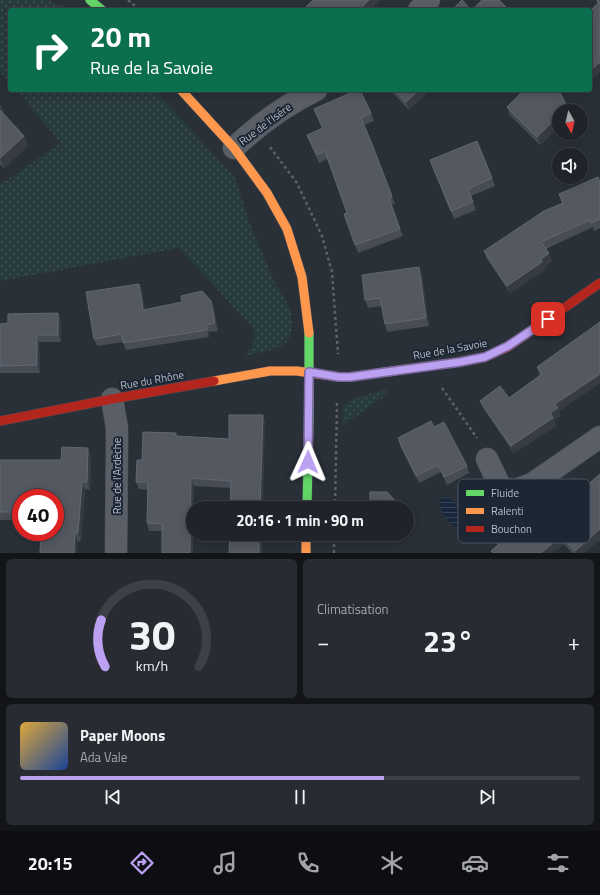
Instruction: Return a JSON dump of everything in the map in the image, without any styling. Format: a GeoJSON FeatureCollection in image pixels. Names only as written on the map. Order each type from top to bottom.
{"type":"FeatureCollection","features":[{"type":"Feature","properties":{"kind":"street"},"geometry":{"type":"LineString","coordinates":[[90,0],[100,8]]}},
{"type":"Feature","properties":{"kind":"street"},"geometry":{"type":"LineString","coordinates":[[421,8],[429,0]]}},
{"type":"Feature","properties":{"kind":"street"},"geometry":{"type":"LineString","coordinates":[[183,92],[234,148],[266,193],[287,229],[302,277],[308,321],[309,372],[307,501]]}},
{"type":"Feature","properties":{"kind":"street","name":"Rue de l'Isére"},"geometry":{"type":"LineString","coordinates":[[234,148],[245,137],[274,115],[312,92]]}},
{"type":"Feature","properties":{"kind":"street","name":"Rue de la Savoie"},"geometry":{"type":"LineString","coordinates":[[309,372],[339,377],[350,377],[485,357],[503,349],[600,283]]}},
{"type":"Feature","properties":{"kind":"street","name":"Rue du Rhône"},"geometry":{"type":"LineString","coordinates":[[0,421],[112,399],[270,371],[309,372]]}},
{"type":"Feature","properties":{"kind":"street","name":"Rue de l'Ardêche"},"geometry":{"type":"LineString","coordinates":[[112,399],[117,428],[116,553]]}},
{"type":"Feature","properties":{"kind":"street"},"geometry":{"type":"LineString","coordinates":[[539,479],[600,437]]}},
{"type":"Feature","properties":{"kind":"street"},"geometry":{"type":"LineString","coordinates":[[487,459],[497,479]]}},
{"type":"Feature","properties":{"kind":"street"},"geometry":{"type":"LineString","coordinates":[[306,541],[306,553]]}},
{"type":"Feature","properties":{"kind":"path"},"geometry":{"type":"LineString","coordinates":[[128,0],[138,8]]}},
{"type":"Feature","properties":{"kind":"path"},"geometry":{"type":"LineString","coordinates":[[597,0],[600,3]]}},
{"type":"Feature","properties":{"kind":"path"},"geometry":{"type":"LineString","coordinates":[[434,365],[442,387],[484,448],[487,459]]}},
{"type":"Feature","properties":{"kind":"path"},"geometry":{"type":"LineString","coordinates":[[335,501],[337,404]]}},
{"type":"Feature","properties":{"kind":"path"},"geometry":{"type":"LineString","coordinates":[[334,541],[334,553]]}},
{"type":"Feature","properties":{"kind":"green space"},"geometry":{"type":"Polygon","coordinates":[[[0,0],[48,0],[67,8],[8,8],[8,81],[0,72],[0,0]]]}},
{"type":"Feature","properties":{"kind":"green space"},"geometry":{"type":"Polygon","coordinates":[[[18,92],[156,92],[236,180],[249,222],[274,281],[291,310],[292,329],[289,339],[282,346],[272,350],[241,357],[249,351],[253,345],[254,329],[179,248],[0,281],[0,185],[61,143],[18,92]]]}},
{"type":"Feature","properties":{"kind":"green space"},"geometry":{"type":"Polygon","coordinates":[[[386,389],[388,393],[343,426],[343,405],[359,397],[386,389]]]}},
{"type":"Feature","properties":{"kind":"water"},"geometry":{"type":"Polygon","coordinates":[[[447,495],[456,505],[458,510],[458,524],[454,527],[444,515],[438,501],[447,495]]]}},
{"type":"Feature","properties":{"kind":"building"},"geometry":{"type":"Polygon","coordinates":[[[313,0],[369,0],[361,8],[305,8],[313,0]]]}},
{"type":"Feature","properties":{"kind":"building"},"geometry":{"type":"Polygon","coordinates":[[[462,0],[469,8],[454,8],[462,0]]]}},
{"type":"Feature","properties":{"kind":"building"},"geometry":{"type":"Polygon","coordinates":[[[482,0],[499,0],[507,8],[474,8],[482,0]]]}},
{"type":"Feature","properties":{"kind":"building"},"geometry":{"type":"Polygon","coordinates":[[[600,1],[600,62],[592,69],[592,9],[600,1]]]}},
{"type":"Feature","properties":{"kind":"building"},"geometry":{"type":"Polygon","coordinates":[[[352,92],[361,92],[371,113],[361,118],[392,196],[389,198],[400,229],[355,245],[344,214],[347,213],[325,151],[317,155],[307,135],[323,128],[314,109],[352,92]]]}},
{"type":"Feature","properties":{"kind":"building"},"geometry":{"type":"Polygon","coordinates":[[[397,92],[417,92],[406,102],[397,92]]]}},
{"type":"Feature","properties":{"kind":"building"},"geometry":{"type":"Polygon","coordinates":[[[522,92],[560,92],[566,104],[552,104],[552,122],[537,137],[507,107],[522,92]]]}},
{"type":"Feature","properties":{"kind":"building"},"geometry":{"type":"Polygon","coordinates":[[[0,110],[24,136],[0,158],[0,110]]]}},
{"type":"Feature","properties":{"kind":"building"},"geometry":{"type":"Polygon","coordinates":[[[477,141],[492,178],[468,189],[473,202],[451,211],[430,160],[477,141]]]}},
{"type":"Feature","properties":{"kind":"building"},"geometry":{"type":"Polygon","coordinates":[[[598,177],[600,181],[600,219],[591,223],[590,220],[541,242],[549,253],[541,259],[542,262],[507,286],[484,251],[544,211],[563,203],[559,194],[582,184],[588,184],[588,181],[598,177]]]}},
{"type":"Feature","properties":{"kind":"building"},"geometry":{"type":"Polygon","coordinates":[[[419,267],[426,318],[385,324],[380,298],[365,300],[362,275],[419,267]]]}},
{"type":"Feature","properties":{"kind":"building"},"geometry":{"type":"Polygon","coordinates":[[[139,284],[143,310],[182,302],[181,296],[202,291],[211,301],[215,323],[206,325],[207,330],[123,343],[122,334],[94,339],[86,292],[139,284]]]}},
{"type":"Feature","properties":{"kind":"building"},"geometry":{"type":"Polygon","coordinates":[[[58,313],[58,335],[37,335],[37,365],[0,366],[0,324],[8,323],[8,314],[58,313]]]}},
{"type":"Feature","properties":{"kind":"building"},"geometry":{"type":"Polygon","coordinates":[[[600,322],[600,374],[555,404],[558,408],[550,413],[553,418],[511,446],[480,401],[500,386],[509,398],[542,374],[537,367],[600,322]]]}},
{"type":"Feature","properties":{"kind":"building"},"geometry":{"type":"Polygon","coordinates":[[[229,415],[263,415],[260,501],[230,501],[231,481],[191,478],[191,501],[186,501],[186,541],[190,541],[190,553],[162,553],[162,524],[147,523],[148,482],[136,482],[137,460],[142,460],[143,432],[176,433],[176,436],[229,439],[229,415]]]}},
{"type":"Feature","properties":{"kind":"building"},"geometry":{"type":"Polygon","coordinates":[[[431,421],[434,427],[444,422],[467,466],[444,477],[438,465],[416,476],[398,438],[431,421]]]}},
{"type":"Feature","properties":{"kind":"building"},"geometry":{"type":"Polygon","coordinates":[[[62,447],[88,448],[87,482],[82,482],[78,533],[75,533],[74,553],[40,553],[41,541],[64,541],[64,489],[12,489],[12,512],[0,512],[0,460],[61,460],[62,447]]]}},
{"type":"Feature","properties":{"kind":"building"},"geometry":{"type":"Polygon","coordinates":[[[600,474],[600,529],[590,538],[590,483],[600,474]]]}},
{"type":"Feature","properties":{"kind":"building"},"geometry":{"type":"Polygon","coordinates":[[[370,492],[387,492],[395,501],[370,501],[370,492]]]}},
{"type":"Feature","properties":{"kind":"building"},"geometry":{"type":"Polygon","coordinates":[[[230,541],[259,541],[259,553],[229,553],[230,541]]]}},
{"type":"Feature","properties":{"kind":"building"},"geometry":{"type":"Polygon","coordinates":[[[498,543],[553,543],[541,553],[493,553],[491,551],[499,544],[498,543]]]}},
{"type":"Feature","properties":{"kind":"building"},"geometry":{"type":"Polygon","coordinates":[[[568,543],[584,543],[575,551],[568,543]]]}},
{"type":"Feature","properties":{"kind":"traffic: fast"},"geometry":{"type":"LineString","coordinates":[[90,0],[100,8]]}},
{"type":"Feature","properties":{"kind":"traffic: fast"},"geometry":{"type":"LineString","coordinates":[[307,501],[309,333]]}},
{"type":"Feature","properties":{"kind":"traffic: slow"},"geometry":{"type":"LineString","coordinates":[[183,92],[234,148],[267,193],[287,229],[302,277],[309,333]]}},
{"type":"Feature","properties":{"kind":"traffic: slow"},"geometry":{"type":"LineString","coordinates":[[214,381],[270,371],[297,371],[339,377],[350,377],[407,369]]}},
{"type":"Feature","properties":{"kind":"traffic: slow"},"geometry":{"type":"LineString","coordinates":[[306,541],[306,553]]}},
{"type":"Feature","properties":{"kind":"traffic: jam"},"geometry":{"type":"LineString","coordinates":[[407,369],[485,357],[508,347],[600,283]]}},
{"type":"Feature","properties":{"kind":"traffic: jam"},"geometry":{"type":"LineString","coordinates":[[0,421],[214,381]]}},
{"type":"Feature","properties":{"kind":"route"},"geometry":{"type":"LineString","coordinates":[[308,462],[309,372],[339,377],[350,377],[460,362],[485,357],[508,346],[548,319]]}}]}
